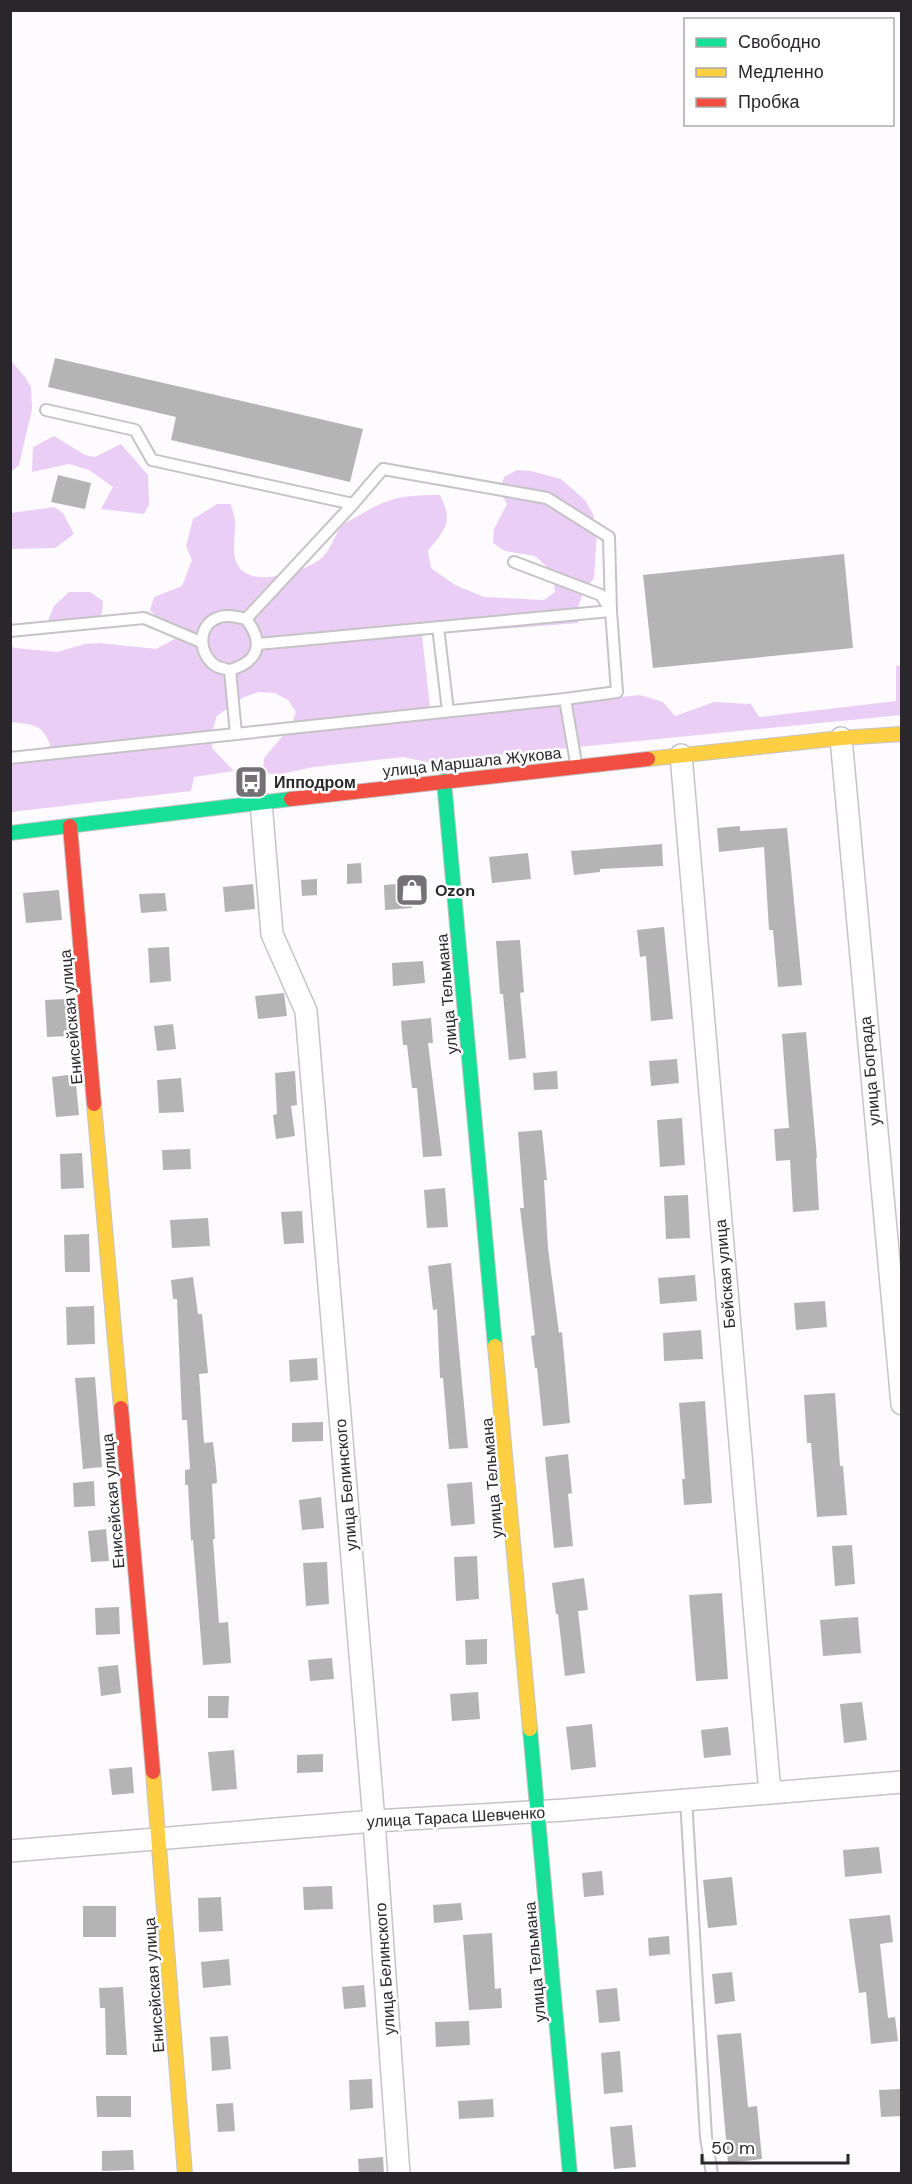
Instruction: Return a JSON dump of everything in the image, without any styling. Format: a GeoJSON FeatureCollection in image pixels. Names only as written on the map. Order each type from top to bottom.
{"type":"FeatureCollection","features":[{"type":"Feature","properties":{"kind":"street","name":"улица Маршала Жукова"},"geometry":{"type":"LineString","coordinates":[[10,833],[577,766],[841,738],[902,734]]}},
{"type":"Feature","properties":{"kind":"street","name":"улица Бограда"},"geometry":{"type":"LineString","coordinates":[[841,738],[902,1404]]}},
{"type":"Feature","properties":{"kind":"street","name":"Бейская улица"},"geometry":{"type":"LineString","coordinates":[[681,756],[770,1793]]}},
{"type":"Feature","properties":{"kind":"street","name":"улица Тельмана"},"geometry":{"type":"LineString","coordinates":[[444,781],[570,2174]]}},
{"type":"Feature","properties":{"kind":"street","name":"улица Белинского"},"geometry":{"type":"LineString","coordinates":[[261,803],[272,934],[306,1011],[374,1821],[399,2174]]}},
{"type":"Feature","properties":{"kind":"street","name":"Енисейская улица"},"geometry":{"type":"LineString","coordinates":[[70,826],[159,1839],[185,2174]]}},
{"type":"Feature","properties":{"kind":"street","name":"улица Тараса Шевченко"},"geometry":{"type":"LineString","coordinates":[[10,1851],[374,1821],[539,1812],[902,1782]]}},
{"type":"Feature","properties":{"kind":"lane"},"geometry":{"type":"LineString","coordinates":[[46,410],[135,430],[152,460],[353,504]]}},
{"type":"Feature","properties":{"kind":"lane"},"geometry":{"type":"LineString","coordinates":[[10,758],[617,692],[609,537],[548,498],[383,469],[246,619]]}},
{"type":"Feature","properties":{"kind":"lane"},"geometry":{"type":"LineString","coordinates":[[514,562],[601,595],[611,610]]}},
{"type":"Feature","properties":{"kind":"lane"},"geometry":{"type":"LineString","coordinates":[[258,644],[611,610]]}},
{"type":"Feature","properties":{"kind":"lane"},"geometry":{"type":"LineString","coordinates":[[230,616],[246,619],[255,631],[258,644],[252,658],[242,667],[230,670],[216,666],[206,655],[201,642],[206,628],[216,618],[230,616]]}},
{"type":"Feature","properties":{"kind":"lane"},"geometry":{"type":"LineString","coordinates":[[10,631],[144,618],[201,642]]}},
{"type":"Feature","properties":{"kind":"lane"},"geometry":{"type":"LineString","coordinates":[[438,627],[448,711]]}},
{"type":"Feature","properties":{"kind":"lane"},"geometry":{"type":"LineString","coordinates":[[230,670],[236,734]]}},
{"type":"Feature","properties":{"kind":"lane"},"geometry":{"type":"LineString","coordinates":[[565,699],[577,766]]}},
{"type":"Feature","properties":{"kind":"lane"},"geometry":{"type":"LineString","coordinates":[[686,1799],[706,2137],[712,2174]]}},
{"type":"Feature","properties":{"kind":"shaded area"},"geometry":{"type":"Polygon","coordinates":[[[11,361],[31,387],[32,409],[19,465],[11,472],[11,361]]]}},
{"type":"Feature","properties":{"kind":"shaded area"},"geometry":{"type":"Polygon","coordinates":[[[54,436],[85,455],[95,457],[121,444],[148,475],[149,505],[144,514],[101,509],[113,487],[89,470],[69,464],[32,472],[33,447],[54,436]]]}},
{"type":"Feature","properties":{"kind":"shaded area"},"geometry":{"type":"Polygon","coordinates":[[[517,470],[531,471],[561,479],[585,500],[593,514],[597,530],[594,578],[584,591],[578,607],[578,623],[422,635],[431,717],[640,695],[663,702],[675,716],[714,702],[751,704],[759,717],[896,701],[896,666],[901,665],[901,715],[427,762],[403,757],[314,767],[276,775],[263,772],[264,758],[291,726],[296,712],[288,700],[275,693],[259,692],[244,697],[217,716],[212,732],[212,748],[234,771],[194,777],[191,791],[11,812],[11,765],[40,757],[50,745],[40,729],[35,726],[11,722],[10,646],[57,652],[85,644],[99,643],[156,649],[182,635],[175,623],[160,621],[150,610],[154,597],[182,586],[192,560],[186,546],[193,519],[217,504],[231,504],[235,520],[234,551],[239,567],[255,576],[278,576],[301,569],[319,560],[326,553],[342,526],[379,505],[397,498],[440,495],[447,519],[443,531],[428,551],[431,568],[455,585],[484,597],[544,600],[555,592],[553,578],[546,566],[535,556],[505,551],[493,543],[494,529],[507,504],[500,491],[504,477],[517,470]]]}},
{"type":"Feature","properties":{"kind":"shaded area"},"geometry":{"type":"Polygon","coordinates":[[[54,507],[63,513],[74,534],[55,548],[11,549],[11,513],[54,507]]]}},
{"type":"Feature","properties":{"kind":"shaded area"},"geometry":{"type":"Polygon","coordinates":[[[69,592],[90,592],[103,601],[102,613],[96,622],[47,623],[54,606],[69,592]]]}},
{"type":"Feature","properties":{"kind":"building"},"geometry":{"type":"Polygon","coordinates":[[[55,358],[363,429],[350,482],[171,440],[176,417],[48,387],[55,358]]]}},
{"type":"Feature","properties":{"kind":"building"},"geometry":{"type":"Polygon","coordinates":[[[58,475],[91,483],[85,509],[51,502],[58,475]]]}},
{"type":"Feature","properties":{"kind":"building"},"geometry":{"type":"Polygon","coordinates":[[[844,554],[853,648],[653,668],[643,575],[844,554]]]}},
{"type":"Feature","properties":{"kind":"building"},"geometry":{"type":"Polygon","coordinates":[[[740,826],[740,831],[787,828],[802,985],[778,987],[773,930],[769,930],[764,847],[719,852],[717,828],[740,826]]]}},
{"type":"Feature","properties":{"kind":"building"},"geometry":{"type":"Polygon","coordinates":[[[662,844],[663,866],[600,869],[600,872],[574,875],[571,851],[662,844]]]}},
{"type":"Feature","properties":{"kind":"building"},"geometry":{"type":"Polygon","coordinates":[[[528,853],[531,879],[492,883],[489,857],[528,853]]]}},
{"type":"Feature","properties":{"kind":"building"},"geometry":{"type":"Polygon","coordinates":[[[361,863],[362,883],[347,884],[347,864],[361,863]]]}},
{"type":"Feature","properties":{"kind":"building"},"geometry":{"type":"Polygon","coordinates":[[[317,879],[317,895],[302,896],[301,880],[317,879]]]}},
{"type":"Feature","properties":{"kind":"building"},"geometry":{"type":"Polygon","coordinates":[[[410,883],[412,908],[385,910],[384,885],[410,883]]]}},
{"type":"Feature","properties":{"kind":"building"},"geometry":{"type":"Polygon","coordinates":[[[253,884],[255,909],[225,912],[223,887],[253,884]]]}},
{"type":"Feature","properties":{"kind":"building"},"geometry":{"type":"Polygon","coordinates":[[[59,890],[62,920],[26,923],[23,893],[59,890]]]}},
{"type":"Feature","properties":{"kind":"building"},"geometry":{"type":"Polygon","coordinates":[[[165,893],[167,911],[141,913],[139,894],[165,893]]]}},
{"type":"Feature","properties":{"kind":"building"},"geometry":{"type":"Polygon","coordinates":[[[664,927],[673,1019],[651,1021],[646,956],[640,957],[637,930],[664,927]]]}},
{"type":"Feature","properties":{"kind":"building"},"geometry":{"type":"Polygon","coordinates":[[[520,940],[524,992],[520,993],[526,1058],[509,1060],[496,941],[520,940]]]}},
{"type":"Feature","properties":{"kind":"building"},"geometry":{"type":"Polygon","coordinates":[[[169,947],[171,981],[150,983],[148,948],[169,947]]]}},
{"type":"Feature","properties":{"kind":"building"},"geometry":{"type":"Polygon","coordinates":[[[423,961],[425,983],[393,986],[392,963],[423,961]]]}},
{"type":"Feature","properties":{"kind":"building"},"geometry":{"type":"Polygon","coordinates":[[[284,993],[287,1016],[258,1019],[255,996],[284,993]]]}},
{"type":"Feature","properties":{"kind":"building"},"geometry":{"type":"Polygon","coordinates":[[[66,999],[68,1036],[47,1037],[45,1000],[66,999]]]}},
{"type":"Feature","properties":{"kind":"building"},"geometry":{"type":"Polygon","coordinates":[[[431,1018],[433,1043],[428,1043],[442,1156],[423,1157],[417,1088],[412,1088],[407,1045],[403,1045],[401,1021],[431,1018]]]}},
{"type":"Feature","properties":{"kind":"building"},"geometry":{"type":"Polygon","coordinates":[[[173,1024],[176,1049],[157,1051],[154,1026],[173,1024]]]}},
{"type":"Feature","properties":{"kind":"building"},"geometry":{"type":"Polygon","coordinates":[[[806,1032],[819,1210],[793,1212],[790,1160],[776,1161],[774,1129],[789,1128],[782,1034],[806,1032]]]}},
{"type":"Feature","properties":{"kind":"building"},"geometry":{"type":"Polygon","coordinates":[[[677,1059],[679,1083],[651,1086],[649,1061],[677,1059]]]}},
{"type":"Feature","properties":{"kind":"building"},"geometry":{"type":"Polygon","coordinates":[[[295,1071],[297,1105],[291,1106],[295,1136],[276,1139],[273,1115],[277,1114],[275,1073],[295,1071]]]}},
{"type":"Feature","properties":{"kind":"building"},"geometry":{"type":"Polygon","coordinates":[[[557,1071],[558,1089],[534,1090],[533,1073],[557,1071]]]}},
{"type":"Feature","properties":{"kind":"building"},"geometry":{"type":"Polygon","coordinates":[[[75,1074],[79,1115],[56,1117],[52,1077],[75,1074]]]}},
{"type":"Feature","properties":{"kind":"building"},"geometry":{"type":"Polygon","coordinates":[[[181,1078],[184,1112],[159,1113],[157,1080],[181,1078]]]}},
{"type":"Feature","properties":{"kind":"building"},"geometry":{"type":"Polygon","coordinates":[[[682,1118],[685,1165],[660,1167],[657,1120],[682,1118]]]}},
{"type":"Feature","properties":{"kind":"building"},"geometry":{"type":"Polygon","coordinates":[[[542,1130],[547,1180],[544,1180],[548,1248],[559,1333],[562,1332],[570,1423],[543,1426],[531,1336],[535,1335],[520,1208],[524,1208],[518,1132],[542,1130]]]}},
{"type":"Feature","properties":{"kind":"building"},"geometry":{"type":"Polygon","coordinates":[[[190,1149],[191,1169],[163,1170],[162,1150],[190,1149]]]}},
{"type":"Feature","properties":{"kind":"building"},"geometry":{"type":"Polygon","coordinates":[[[82,1153],[84,1188],[61,1189],[60,1154],[82,1153]]]}},
{"type":"Feature","properties":{"kind":"building"},"geometry":{"type":"Polygon","coordinates":[[[445,1188],[448,1227],[427,1228],[424,1190],[445,1188]]]}},
{"type":"Feature","properties":{"kind":"building"},"geometry":{"type":"Polygon","coordinates":[[[688,1195],[690,1238],[666,1239],[664,1196],[688,1195]]]}},
{"type":"Feature","properties":{"kind":"building"},"geometry":{"type":"Polygon","coordinates":[[[302,1211],[304,1243],[284,1244],[281,1212],[302,1211]]]}},
{"type":"Feature","properties":{"kind":"building"},"geometry":{"type":"Polygon","coordinates":[[[208,1218],[210,1246],[172,1248],[170,1220],[208,1218]]]}},
{"type":"Feature","properties":{"kind":"building"},"geometry":{"type":"Polygon","coordinates":[[[89,1234],[90,1272],[65,1272],[64,1235],[89,1234]]]}},
{"type":"Feature","properties":{"kind":"building"},"geometry":{"type":"Polygon","coordinates":[[[451,1263],[468,1448],[449,1449],[443,1378],[440,1378],[437,1309],[433,1310],[428,1266],[451,1263]]]}},
{"type":"Feature","properties":{"kind":"building"},"geometry":{"type":"Polygon","coordinates":[[[695,1275],[697,1301],[660,1304],[658,1278],[695,1275]]]}},
{"type":"Feature","properties":{"kind":"building"},"geometry":{"type":"Polygon","coordinates":[[[193,1277],[198,1314],[202,1314],[208,1373],[199,1374],[204,1443],[213,1442],[216,1468],[217,1483],[212,1484],[215,1539],[213,1539],[219,1623],[228,1622],[231,1663],[203,1665],[188,1485],[185,1485],[185,1470],[190,1469],[187,1420],[182,1420],[177,1299],[173,1299],[171,1280],[193,1277]]]}},
{"type":"Feature","properties":{"kind":"building"},"geometry":{"type":"Polygon","coordinates":[[[825,1301],[827,1327],[796,1330],[794,1303],[825,1301]]]}},
{"type":"Feature","properties":{"kind":"building"},"geometry":{"type":"Polygon","coordinates":[[[94,1306],[95,1344],[67,1345],[66,1307],[94,1306]]]}},
{"type":"Feature","properties":{"kind":"building"},"geometry":{"type":"Polygon","coordinates":[[[701,1330],[703,1359],[664,1361],[663,1333],[701,1330]]]}},
{"type":"Feature","properties":{"kind":"building"},"geometry":{"type":"Polygon","coordinates":[[[317,1358],[318,1380],[290,1382],[289,1360],[317,1358]]]}},
{"type":"Feature","properties":{"kind":"building"},"geometry":{"type":"Polygon","coordinates":[[[95,1377],[102,1467],[83,1469],[75,1378],[95,1377]]]}},
{"type":"Feature","properties":{"kind":"building"},"geometry":{"type":"Polygon","coordinates":[[[835,1393],[840,1466],[843,1466],[847,1515],[817,1517],[811,1443],[807,1443],[804,1395],[835,1393]]]}},
{"type":"Feature","properties":{"kind":"building"},"geometry":{"type":"Polygon","coordinates":[[[705,1401],[712,1503],[684,1505],[682,1479],[685,1479],[679,1403],[705,1401]]]}},
{"type":"Feature","properties":{"kind":"building"},"geometry":{"type":"Polygon","coordinates":[[[323,1422],[323,1441],[292,1442],[292,1423],[323,1422]]]}},
{"type":"Feature","properties":{"kind":"building"},"geometry":{"type":"Polygon","coordinates":[[[568,1454],[572,1493],[568,1494],[573,1546],[554,1548],[545,1457],[568,1454]]]}},
{"type":"Feature","properties":{"kind":"building"},"geometry":{"type":"Polygon","coordinates":[[[94,1481],[95,1506],[74,1507],[73,1483],[94,1481]]]}},
{"type":"Feature","properties":{"kind":"building"},"geometry":{"type":"Polygon","coordinates":[[[472,1482],[475,1524],[451,1526],[447,1484],[472,1482]]]}},
{"type":"Feature","properties":{"kind":"building"},"geometry":{"type":"Polygon","coordinates":[[[321,1497],[324,1528],[302,1530],[299,1500],[321,1497]]]}},
{"type":"Feature","properties":{"kind":"building"},"geometry":{"type":"Polygon","coordinates":[[[106,1529],[109,1561],[91,1562],[88,1531],[106,1529]]]}},
{"type":"Feature","properties":{"kind":"building"},"geometry":{"type":"Polygon","coordinates":[[[852,1545],[855,1584],[835,1586],[832,1546],[852,1545]]]}},
{"type":"Feature","properties":{"kind":"building"},"geometry":{"type":"Polygon","coordinates":[[[477,1556],[479,1599],[456,1601],[454,1557],[477,1556]]]}},
{"type":"Feature","properties":{"kind":"building"},"geometry":{"type":"Polygon","coordinates":[[[327,1562],[329,1604],[306,1606],[303,1563],[327,1562]]]}},
{"type":"Feature","properties":{"kind":"building"},"geometry":{"type":"Polygon","coordinates":[[[584,1578],[588,1610],[578,1611],[585,1673],[565,1676],[552,1583],[584,1578]]]}},
{"type":"Feature","properties":{"kind":"building"},"geometry":{"type":"Polygon","coordinates":[[[722,1593],[728,1679],[696,1681],[689,1595],[722,1593]]]}},
{"type":"Feature","properties":{"kind":"building"},"geometry":{"type":"Polygon","coordinates":[[[119,1607],[120,1634],[96,1635],[95,1608],[119,1607]]]}},
{"type":"Feature","properties":{"kind":"building"},"geometry":{"type":"Polygon","coordinates":[[[858,1617],[861,1653],[823,1656],[820,1620],[858,1617]]]}},
{"type":"Feature","properties":{"kind":"building"},"geometry":{"type":"Polygon","coordinates":[[[487,1639],[487,1664],[466,1665],[465,1640],[487,1639]]]}},
{"type":"Feature","properties":{"kind":"building"},"geometry":{"type":"Polygon","coordinates":[[[332,1658],[334,1679],[310,1681],[308,1660],[332,1658]]]}},
{"type":"Feature","properties":{"kind":"building"},"geometry":{"type":"Polygon","coordinates":[[[118,1665],[121,1693],[101,1696],[98,1667],[118,1665]]]}},
{"type":"Feature","properties":{"kind":"building"},"geometry":{"type":"Polygon","coordinates":[[[478,1692],[480,1719],[452,1721],[450,1694],[478,1692]]]}},
{"type":"Feature","properties":{"kind":"building"},"geometry":{"type":"Polygon","coordinates":[[[208,1696],[229,1696],[228,1718],[208,1718],[208,1696]]]}},
{"type":"Feature","properties":{"kind":"building"},"geometry":{"type":"Polygon","coordinates":[[[862,1702],[867,1740],[844,1743],[840,1704],[862,1702]]]}},
{"type":"Feature","properties":{"kind":"building"},"geometry":{"type":"Polygon","coordinates":[[[592,1724],[596,1767],[571,1770],[566,1727],[592,1724]]]}},
{"type":"Feature","properties":{"kind":"building"},"geometry":{"type":"Polygon","coordinates":[[[728,1727],[731,1755],[704,1758],[701,1730],[728,1727]]]}},
{"type":"Feature","properties":{"kind":"building"},"geometry":{"type":"Polygon","coordinates":[[[234,1750],[237,1789],[212,1791],[208,1752],[234,1750]]]}},
{"type":"Feature","properties":{"kind":"building"},"geometry":{"type":"Polygon","coordinates":[[[323,1754],[323,1772],[297,1773],[297,1755],[323,1754]]]}},
{"type":"Feature","properties":{"kind":"building"},"geometry":{"type":"Polygon","coordinates":[[[132,1767],[134,1793],[112,1795],[109,1769],[132,1767]]]}},
{"type":"Feature","properties":{"kind":"building"},"geometry":{"type":"Polygon","coordinates":[[[879,1847],[882,1873],[845,1877],[843,1850],[879,1847]]]}},
{"type":"Feature","properties":{"kind":"building"},"geometry":{"type":"Polygon","coordinates":[[[602,1871],[604,1895],[584,1897],[582,1873],[602,1871]]]}},
{"type":"Feature","properties":{"kind":"building"},"geometry":{"type":"Polygon","coordinates":[[[732,1877],[737,1925],[708,1928],[703,1880],[732,1877]]]}},
{"type":"Feature","properties":{"kind":"building"},"geometry":{"type":"Polygon","coordinates":[[[332,1886],[333,1909],[304,1910],[303,1887],[332,1886]]]}},
{"type":"Feature","properties":{"kind":"building"},"geometry":{"type":"Polygon","coordinates":[[[221,1897],[223,1931],[199,1932],[198,1898],[221,1897]]]}},
{"type":"Feature","properties":{"kind":"building"},"geometry":{"type":"Polygon","coordinates":[[[461,1903],[463,1920],[434,1923],[433,1905],[461,1903]]]}},
{"type":"Feature","properties":{"kind":"building"},"geometry":{"type":"Polygon","coordinates":[[[83,1906],[116,1906],[116,1937],[83,1937],[83,1906]]]}},
{"type":"Feature","properties":{"kind":"building"},"geometry":{"type":"Polygon","coordinates":[[[890,1915],[893,1942],[880,1944],[888,2018],[895,2017],[898,2041],[871,2044],[866,1992],[859,1993],[849,1919],[890,1915]]]}},
{"type":"Feature","properties":{"kind":"building"},"geometry":{"type":"Polygon","coordinates":[[[492,1933],[495,1989],[501,1988],[502,2008],[469,2010],[463,1935],[492,1933]]]}},
{"type":"Feature","properties":{"kind":"building"},"geometry":{"type":"Polygon","coordinates":[[[669,1936],[670,1954],[649,1956],[648,1938],[669,1936]]]}},
{"type":"Feature","properties":{"kind":"building"},"geometry":{"type":"Polygon","coordinates":[[[229,1959],[231,1985],[203,1988],[201,1962],[229,1959]]]}},
{"type":"Feature","properties":{"kind":"building"},"geometry":{"type":"Polygon","coordinates":[[[732,1972],[735,2001],[715,2004],[712,1974],[732,1972]]]}},
{"type":"Feature","properties":{"kind":"building"},"geometry":{"type":"Polygon","coordinates":[[[364,1985],[366,2007],[344,2009],[342,1987],[364,1985]]]}},
{"type":"Feature","properties":{"kind":"building"},"geometry":{"type":"Polygon","coordinates":[[[123,1987],[127,2055],[106,2055],[105,2008],[100,2008],[99,1988],[123,1987]]]}},
{"type":"Feature","properties":{"kind":"building"},"geometry":{"type":"Polygon","coordinates":[[[617,1988],[620,2021],[599,2023],[596,1990],[617,1988]]]}},
{"type":"Feature","properties":{"kind":"building"},"geometry":{"type":"Polygon","coordinates":[[[469,2021],[470,2045],[436,2047],[435,2022],[469,2021]]]}},
{"type":"Feature","properties":{"kind":"building"},"geometry":{"type":"Polygon","coordinates":[[[741,2033],[748,2107],[757,2106],[762,2159],[728,2163],[717,2035],[741,2033]]]}},
{"type":"Feature","properties":{"kind":"building"},"geometry":{"type":"Polygon","coordinates":[[[228,2036],[231,2069],[212,2071],[210,2037],[228,2036]]]}},
{"type":"Feature","properties":{"kind":"building"},"geometry":{"type":"Polygon","coordinates":[[[620,2051],[623,2092],[604,2094],[601,2053],[620,2051]]]}},
{"type":"Feature","properties":{"kind":"building"},"geometry":{"type":"Polygon","coordinates":[[[372,2079],[373,2108],[350,2110],[349,2080],[372,2079]]]}},
{"type":"Feature","properties":{"kind":"building"},"geometry":{"type":"Polygon","coordinates":[[[902,2089],[902,2116],[881,2117],[879,2090],[902,2089]]]}},
{"type":"Feature","properties":{"kind":"building"},"geometry":{"type":"Polygon","coordinates":[[[96,2096],[131,2096],[131,2117],[97,2117],[96,2096]]]}},
{"type":"Feature","properties":{"kind":"building"},"geometry":{"type":"Polygon","coordinates":[[[493,2099],[494,2117],[459,2119],[458,2101],[493,2099]]]}},
{"type":"Feature","properties":{"kind":"building"},"geometry":{"type":"Polygon","coordinates":[[[233,2103],[235,2131],[218,2132],[216,2104],[233,2103]]]}},
{"type":"Feature","properties":{"kind":"building"},"geometry":{"type":"Polygon","coordinates":[[[632,2125],[636,2167],[614,2169],[610,2127],[632,2125]]]}},
{"type":"Feature","properties":{"kind":"building"},"geometry":{"type":"Polygon","coordinates":[[[133,2150],[134,2170],[102,2171],[102,2151],[133,2150]]]}},
{"type":"Feature","properties":{"kind":"building"},"geometry":{"type":"Polygon","coordinates":[[[383,2157],[384,2174],[359,2174],[358,2159],[383,2157]]]}},
{"type":"Feature","properties":{"kind":"traffic: fast"},"geometry":{"type":"LineString","coordinates":[[444,781],[495,1346]]}},
{"type":"Feature","properties":{"kind":"traffic: fast"},"geometry":{"type":"LineString","coordinates":[[10,833],[291,799]]}},
{"type":"Feature","properties":{"kind":"traffic: fast"},"geometry":{"type":"LineString","coordinates":[[530,1729],[570,2174]]}},
{"type":"Feature","properties":{"kind":"traffic: slow"},"geometry":{"type":"LineString","coordinates":[[648,759],[841,738],[902,734]]}},
{"type":"Feature","properties":{"kind":"traffic: slow"},"geometry":{"type":"LineString","coordinates":[[94,1104],[121,1408]]}},
{"type":"Feature","properties":{"kind":"traffic: slow"},"geometry":{"type":"LineString","coordinates":[[495,1346],[530,1729]]}},
{"type":"Feature","properties":{"kind":"traffic: slow"},"geometry":{"type":"LineString","coordinates":[[153,1772],[185,2174]]}},
{"type":"Feature","properties":{"kind":"traffic: jam"},"geometry":{"type":"LineString","coordinates":[[291,799],[648,759]]}},
{"type":"Feature","properties":{"kind":"traffic: jam"},"geometry":{"type":"LineString","coordinates":[[70,826],[94,1104]]}},
{"type":"Feature","properties":{"kind":"traffic: jam"},"geometry":{"type":"LineString","coordinates":[[121,1408],[153,1772]]}},
{"type":"Feature","properties":{"kind":"place","name":"Ипподром"},"geometry":{"type":"Point","coordinates":[251,782]}},
{"type":"Feature","properties":{"kind":"place","name":"Ozon"},"geometry":{"type":"Point","coordinates":[412,890]}}]}
